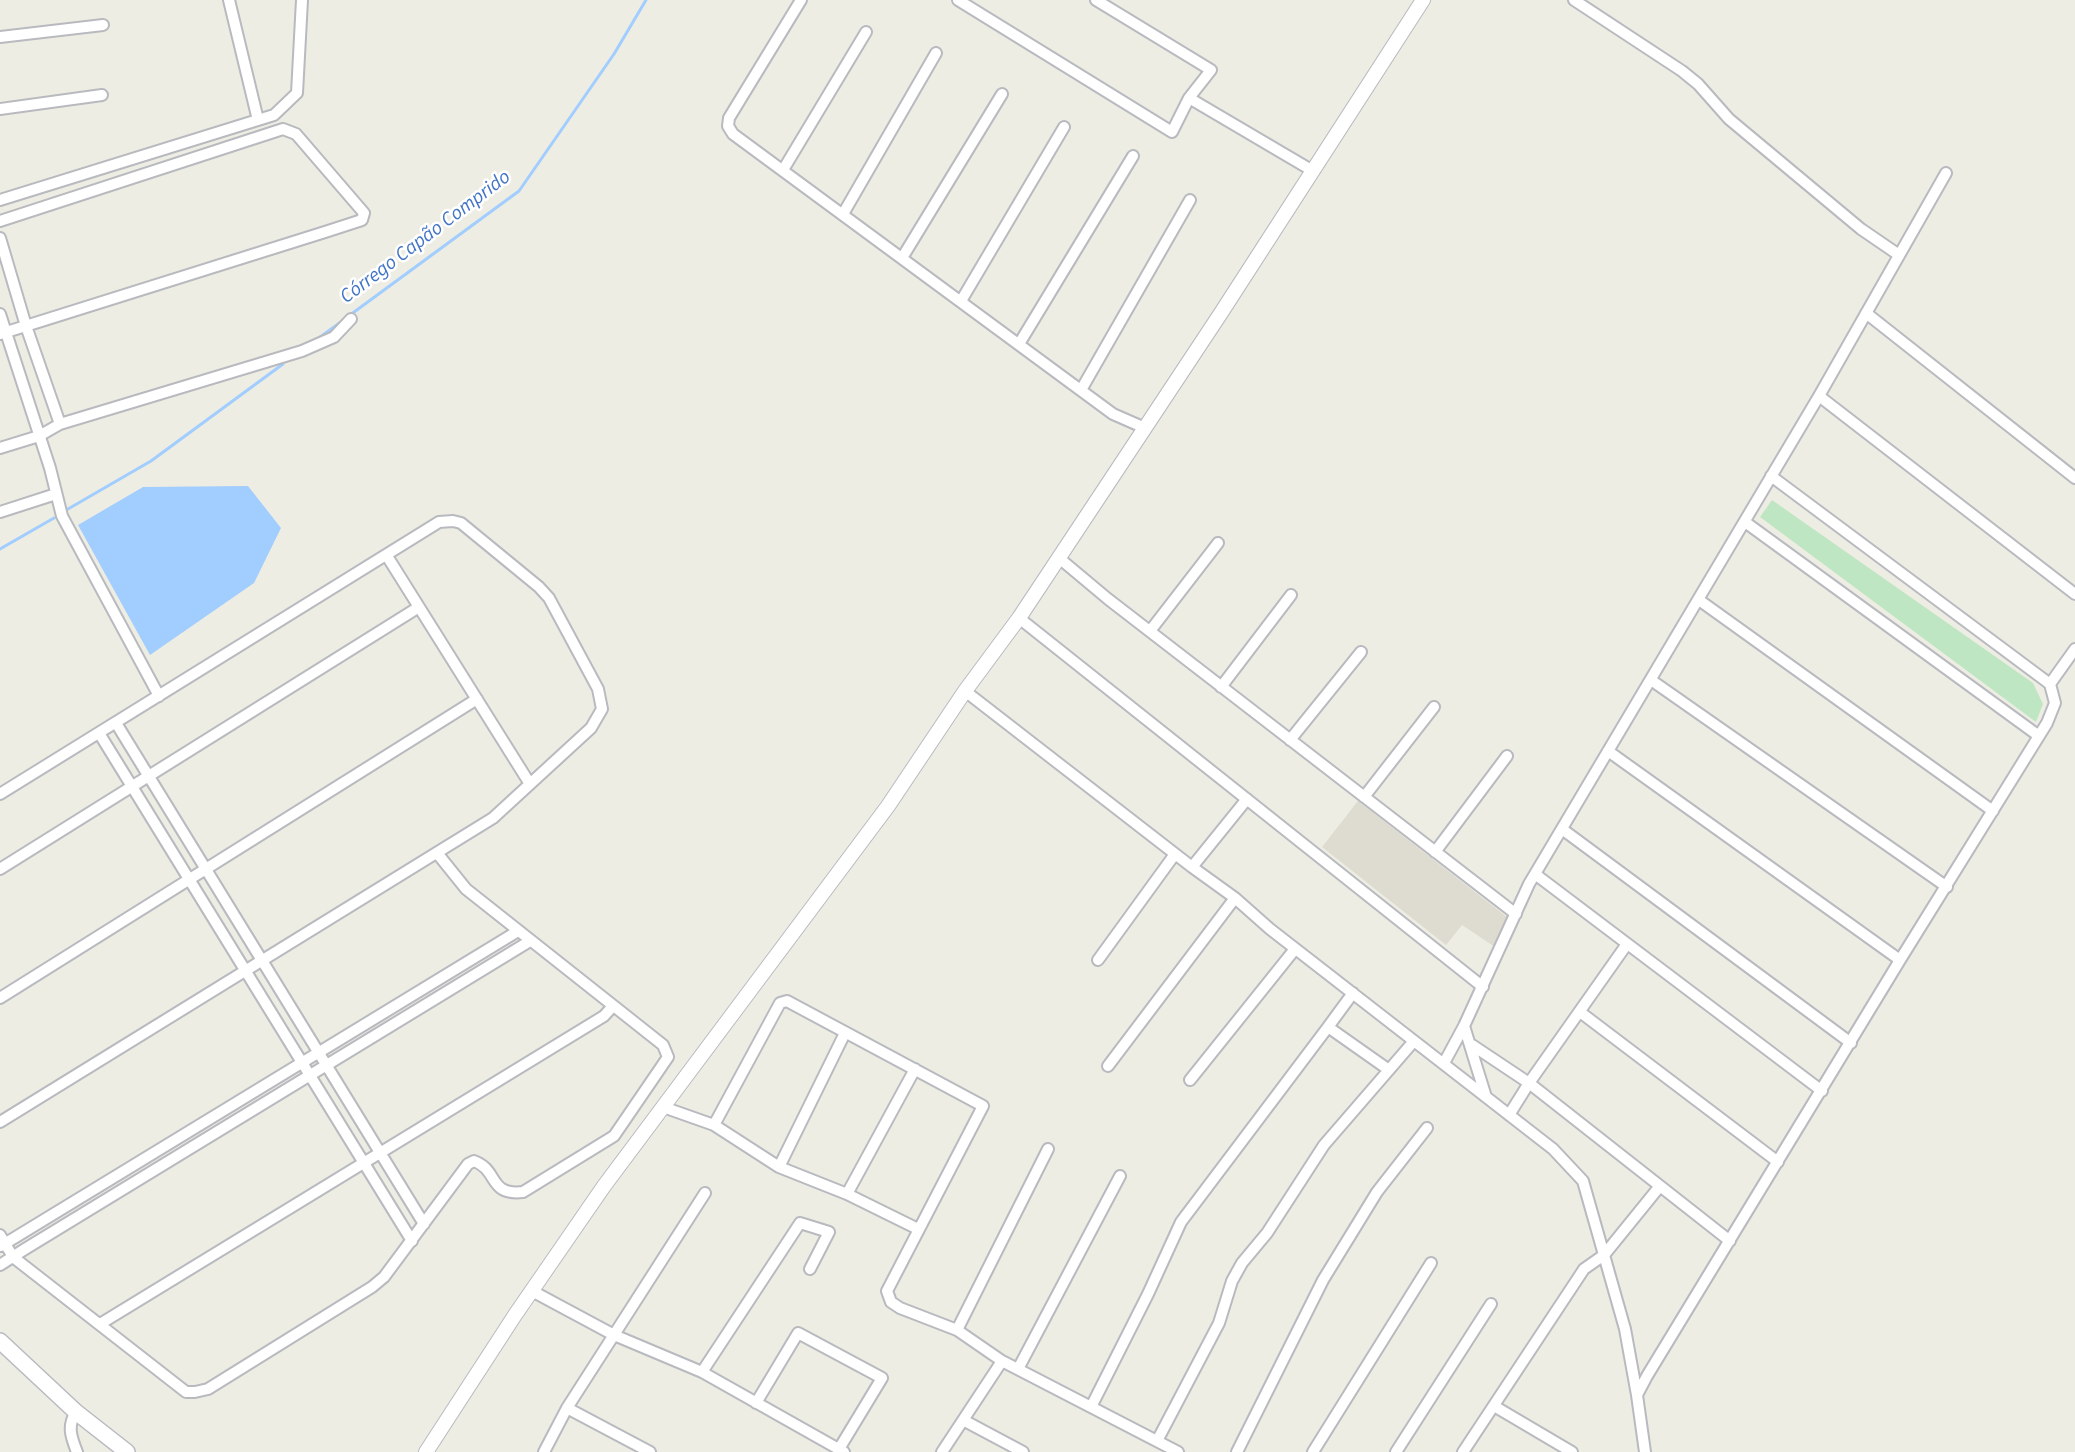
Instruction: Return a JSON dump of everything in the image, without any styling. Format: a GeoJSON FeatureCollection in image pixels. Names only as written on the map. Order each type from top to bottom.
{"type":"FeatureCollection","features":[{"type":"Feature","properties":{"kind":"main road"},"geometry":{"type":"LineString","coordinates":[[0,1341],[76,1412],[127,1452]]}},
{"type":"Feature","properties":{"kind":"street"},"geometry":{"type":"LineString","coordinates":[[229,0],[258,120]]}},
{"type":"Feature","properties":{"kind":"street"},"geometry":{"type":"LineString","coordinates":[[0,200],[274,115],[297,93],[302,0]]}},
{"type":"Feature","properties":{"kind":"street"},"geometry":{"type":"LineString","coordinates":[[801,0],[729,118],[729,126],[733,134],[1113,414],[1145,428]]}},
{"type":"Feature","properties":{"kind":"street"},"geometry":{"type":"LineString","coordinates":[[958,0],[1172,132],[1189,98],[1211,70],[1096,0]]}},
{"type":"Feature","properties":{"kind":"street"},"geometry":{"type":"LineString","coordinates":[[426,1452],[604,1186],[888,806],[965,691],[1019,618],[1423,0]]}},
{"type":"Feature","properties":{"kind":"street"},"geometry":{"type":"LineString","coordinates":[[1574,0],[1682,71],[1698,84],[1729,119],[1861,229],[1899,255]]}},
{"type":"Feature","properties":{"kind":"street"},"geometry":{"type":"LineString","coordinates":[[0,37],[103,25]]}},
{"type":"Feature","properties":{"kind":"street"},"geometry":{"type":"LineString","coordinates":[[783,170],[866,32]]}},
{"type":"Feature","properties":{"kind":"street"},"geometry":{"type":"LineString","coordinates":[[843,214],[936,53]]}},
{"type":"Feature","properties":{"kind":"street"},"geometry":{"type":"LineString","coordinates":[[902,258],[1002,94]]}},
{"type":"Feature","properties":{"kind":"street"},"geometry":{"type":"LineString","coordinates":[[0,109],[102,95]]}},
{"type":"Feature","properties":{"kind":"street"},"geometry":{"type":"LineString","coordinates":[[1189,98],[1313,171]]}},
{"type":"Feature","properties":{"kind":"street"},"geometry":{"type":"LineString","coordinates":[[961,301],[1064,127]]}},
{"type":"Feature","properties":{"kind":"street"},"geometry":{"type":"LineString","coordinates":[[0,221],[283,129],[296,134],[364,213],[362,220],[3,333]]}},
{"type":"Feature","properties":{"kind":"street"},"geometry":{"type":"LineString","coordinates":[[1018,344],[1133,156]]}},
{"type":"Feature","properties":{"kind":"street"},"geometry":{"type":"LineString","coordinates":[[1444,1063],[1483,987],[1535,874],[1819,396],[1946,173]]}},
{"type":"Feature","properties":{"kind":"street"},"geometry":{"type":"LineString","coordinates":[[1081,390],[1190,200]]}},
{"type":"Feature","properties":{"kind":"street"},"geometry":{"type":"LineString","coordinates":[[0,238],[26,326],[60,424]]}},
{"type":"Feature","properties":{"kind":"street"},"geometry":{"type":"LineString","coordinates":[[1866,313],[2075,478]]}},
{"type":"Feature","properties":{"kind":"street"},"geometry":{"type":"LineString","coordinates":[[0,314],[3,333],[39,436],[68,531],[159,696]]}},
{"type":"Feature","properties":{"kind":"street"},"geometry":{"type":"LineString","coordinates":[[0,447],[39,436],[60,424],[302,351],[334,337],[351,319]]}},
{"type":"Feature","properties":{"kind":"street"},"geometry":{"type":"LineString","coordinates":[[1819,396],[2075,594]]}},
{"type":"Feature","properties":{"kind":"street"},"geometry":{"type":"LineString","coordinates":[[1637,1395],[1900,960],[1994,811],[2047,723],[2055,703],[2050,684],[1771,476]]}},
{"type":"Feature","properties":{"kind":"street"},"geometry":{"type":"LineString","coordinates":[[0,512],[56,494]]}},
{"type":"Feature","properties":{"kind":"street"},"geometry":{"type":"LineString","coordinates":[[0,794],[439,522],[461,523],[539,587],[549,598],[598,689],[602,709],[591,728],[493,818],[0,1122]]}},
{"type":"Feature","properties":{"kind":"street"},"geometry":{"type":"LineString","coordinates":[[1745,522],[2039,736]]}},
{"type":"Feature","properties":{"kind":"street"},"geometry":{"type":"LineString","coordinates":[[1150,631],[1218,543]]}},
{"type":"Feature","properties":{"kind":"street"},"geometry":{"type":"LineString","coordinates":[[387,556],[530,784]]}},
{"type":"Feature","properties":{"kind":"street"},"geometry":{"type":"LineString","coordinates":[[1059,558],[1221,687],[1516,915]]}},
{"type":"Feature","properties":{"kind":"street"},"geometry":{"type":"LineString","coordinates":[[1221,687],[1291,595]]}},
{"type":"Feature","properties":{"kind":"street"},"geometry":{"type":"LineString","coordinates":[[1699,600],[1994,811]]}},
{"type":"Feature","properties":{"kind":"street"},"geometry":{"type":"LineString","coordinates":[[0,869],[419,607]]}},
{"type":"Feature","properties":{"kind":"street"},"geometry":{"type":"LineString","coordinates":[[1019,618],[1483,987]]}},
{"type":"Feature","properties":{"kind":"street"},"geometry":{"type":"LineString","coordinates":[[2050,684],[2075,649]]}},
{"type":"Feature","properties":{"kind":"street"},"geometry":{"type":"LineString","coordinates":[[1290,740],[1361,652]]}},
{"type":"Feature","properties":{"kind":"street"},"geometry":{"type":"LineString","coordinates":[[1651,680],[1947,887]]}},
{"type":"Feature","properties":{"kind":"street"},"geometry":{"type":"LineString","coordinates":[[965,691],[1174,854],[1235,898],[1553,1149],[1583,1181],[1625,1329],[1645,1452]]}},
{"type":"Feature","properties":{"kind":"street"},"geometry":{"type":"LineString","coordinates":[[0,998],[477,699]]}},
{"type":"Feature","properties":{"kind":"street"},"geometry":{"type":"LineString","coordinates":[[1364,797],[1434,707]]}},
{"type":"Feature","properties":{"kind":"street"},"geometry":{"type":"LineString","coordinates":[[116,723],[424,1224]]}},
{"type":"Feature","properties":{"kind":"street"},"geometry":{"type":"LineString","coordinates":[[99,733],[412,1241]]}},
{"type":"Feature","properties":{"kind":"street"},"geometry":{"type":"LineString","coordinates":[[1608,752],[1900,960]]}},
{"type":"Feature","properties":{"kind":"street"},"geometry":{"type":"LineString","coordinates":[[1434,852],[1507,756]]}},
{"type":"Feature","properties":{"kind":"street"},"geometry":{"type":"LineString","coordinates":[[1192,867],[1247,799]]}},
{"type":"Feature","properties":{"kind":"street"},"geometry":{"type":"LineString","coordinates":[[1562,829],[1851,1043]]}},
{"type":"Feature","properties":{"kind":"street"},"geometry":{"type":"LineString","coordinates":[[437,853],[466,889],[663,1045],[668,1057],[614,1136],[523,1192],[510,1194],[498,1187],[483,1164],[474,1161],[468,1164],[384,1277],[372,1287],[208,1389],[195,1392],[186,1392],[13,1257],[2,1242],[301,1064],[518,931]]}},
{"type":"Feature","properties":{"kind":"street"},"geometry":{"type":"LineString","coordinates":[[1098,960],[1174,854]]}},
{"type":"Feature","properties":{"kind":"street"},"geometry":{"type":"LineString","coordinates":[[1535,874],[1822,1091]]}},
{"type":"Feature","properties":{"kind":"street"},"geometry":{"type":"LineString","coordinates":[[1108,1066],[1235,898]]}},
{"type":"Feature","properties":{"kind":"street"},"geometry":{"type":"LineString","coordinates":[[0,1266],[327,1063],[530,941]]}},
{"type":"Feature","properties":{"kind":"street"},"geometry":{"type":"LineString","coordinates":[[1509,1116],[1529,1083],[1628,944]]}},
{"type":"Feature","properties":{"kind":"street"},"geometry":{"type":"LineString","coordinates":[[1190,1080],[1296,948]]}},
{"type":"Feature","properties":{"kind":"street"},"geometry":{"type":"LineString","coordinates":[[1091,1407],[1148,1294],[1181,1222],[1353,993]]}},
{"type":"Feature","properties":{"kind":"street"},"geometry":{"type":"LineString","coordinates":[[714,1125],[780,1003],[786,1002],[983,1106],[887,1291],[888,1298],[900,1308],[957,1330],[1002,1361],[1178,1452]]}},
{"type":"Feature","properties":{"kind":"street"},"geometry":{"type":"LineString","coordinates":[[100,1324],[604,1016],[614,1006]]}},
{"type":"Feature","properties":{"kind":"street"},"geometry":{"type":"LineString","coordinates":[[1580,1012],[1778,1162]]}},
{"type":"Feature","properties":{"kind":"street"},"geometry":{"type":"LineString","coordinates":[[1464,1026],[1472,1045],[1486,1097]]}},
{"type":"Feature","properties":{"kind":"street"},"geometry":{"type":"LineString","coordinates":[[1328,1027],[1389,1070]]}},
{"type":"Feature","properties":{"kind":"street"},"geometry":{"type":"LineString","coordinates":[[779,1167],[845,1033]]}},
{"type":"Feature","properties":{"kind":"street"},"geometry":{"type":"LineString","coordinates":[[1157,1441],[1220,1323],[1232,1281],[1242,1263],[1267,1233],[1324,1145],[1414,1041]]}},
{"type":"Feature","properties":{"kind":"street"},"geometry":{"type":"LineString","coordinates":[[1472,1045],[1529,1083],[1730,1241]]}},
{"type":"Feature","properties":{"kind":"street"},"geometry":{"type":"LineString","coordinates":[[848,1194],[915,1069]]}},
{"type":"Feature","properties":{"kind":"street"},"geometry":{"type":"LineString","coordinates":[[663,1107],[714,1125],[779,1167],[848,1194],[918,1229]]}},
{"type":"Feature","properties":{"kind":"street"},"geometry":{"type":"LineString","coordinates":[[1237,1452],[1323,1280],[1377,1192],[1427,1128]]}},
{"type":"Feature","properties":{"kind":"street"},"geometry":{"type":"LineString","coordinates":[[957,1330],[1048,1149]]}},
{"type":"Feature","properties":{"kind":"street"},"geometry":{"type":"LineString","coordinates":[[1018,1369],[1120,1176]]}},
{"type":"Feature","properties":{"kind":"street"},"geometry":{"type":"LineString","coordinates":[[1463,1452],[1584,1269],[1604,1255],[1660,1186]]}},
{"type":"Feature","properties":{"kind":"street"},"geometry":{"type":"LineString","coordinates":[[544,1452],[567,1408],[705,1193]]}},
{"type":"Feature","properties":{"kind":"street"},"geometry":{"type":"LineString","coordinates":[[702,1372],[800,1224],[829,1232],[810,1269]]}},
{"type":"Feature","properties":{"kind":"street"},"geometry":{"type":"LineString","coordinates":[[1313,1452],[1431,1263]]}},
{"type":"Feature","properties":{"kind":"street"},"geometry":{"type":"LineString","coordinates":[[532,1291],[614,1335],[702,1372],[756,1403],[842,1450],[882,1378],[798,1333],[756,1403]]}},
{"type":"Feature","properties":{"kind":"street"},"geometry":{"type":"LineString","coordinates":[[1396,1452],[1491,1304]]}},
{"type":"Feature","properties":{"kind":"street"},"geometry":{"type":"LineString","coordinates":[[942,1452],[1002,1361]]}},
{"type":"Feature","properties":{"kind":"street"},"geometry":{"type":"LineString","coordinates":[[1494,1406],[1572,1452]]}},
{"type":"Feature","properties":{"kind":"street"},"geometry":{"type":"LineString","coordinates":[[567,1408],[650,1452]]}},
{"type":"Feature","properties":{"kind":"street"},"geometry":{"type":"LineString","coordinates":[[76,1412],[70,1422],[71,1435],[77,1452]]}},
{"type":"Feature","properties":{"kind":"street"},"geometry":{"type":"LineString","coordinates":[[963,1420],[1023,1452]]}},
{"type":"Feature","properties":{"kind":"shaded area"},"geometry":{"type":"Polygon","coordinates":[[[1358,801],[1507,917],[1495,947],[1462,925],[1446,945],[1322,847],[1358,801]]]}},
{"type":"Feature","properties":{"kind":"green space"},"geometry":{"type":"Polygon","coordinates":[[[1772,500],[2033,683],[2043,704],[2036,722],[1760,517],[1772,500]]]}},
{"type":"Feature","properties":{"kind":"water"},"geometry":{"type":"Polygon","coordinates":[[[248,486],[281,528],[254,583],[150,655],[78,525],[143,487],[248,486]]]}},
{"type":"Feature","properties":{"kind":"waterway","name":"Córrego Capão Comprido"},"geometry":{"type":"LineString","coordinates":[[350,315],[519,191],[614,54],[646,0]]}},
{"type":"Feature","properties":{"kind":"waterway","name":"Córrego Capão Comprido"},"geometry":{"type":"LineString","coordinates":[[316,340],[345,319]]}},
{"type":"Feature","properties":{"kind":"waterway","name":"Córrego Capão Comprido"},"geometry":{"type":"LineString","coordinates":[[68,509],[151,461],[283,364]]}},
{"type":"Feature","properties":{"kind":"waterway","name":"Córrego Capão Comprido"},"geometry":{"type":"LineString","coordinates":[[0,549],[54,518]]}}]}
